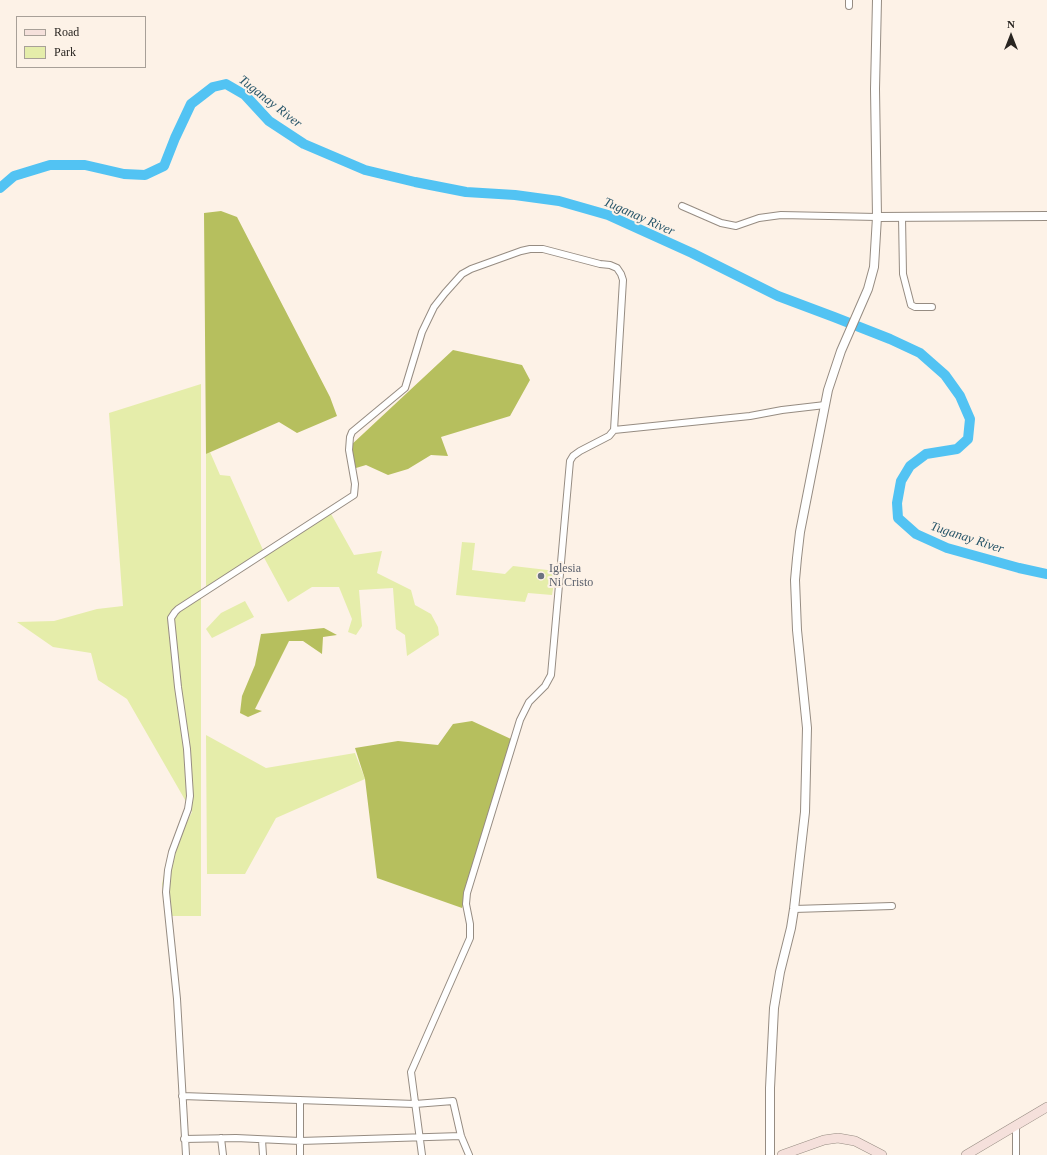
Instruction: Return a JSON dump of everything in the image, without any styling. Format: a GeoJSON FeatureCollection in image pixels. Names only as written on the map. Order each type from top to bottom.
{"type":"FeatureCollection","features":[{"type":"Feature","properties":{"kind":"main road"},"geometry":{"type":"LineString","coordinates":[[966,1155],[1047,1107]]}},
{"type":"Feature","properties":{"kind":"main road"},"geometry":{"type":"LineString","coordinates":[[782,1155],[824,1140],[838,1138],[855,1141],[882,1155]]}},
{"type":"Feature","properties":{"kind":"street"},"geometry":{"type":"LineString","coordinates":[[770,1155],[770,1088],[774,1008],[780,972],[791,928],[805,812],[807,728],[797,630],[796,573],[800,532],[825,405],[836,363],[863,301],[874,267],[877,216],[875,89],[877,0]]}},
{"type":"Feature","properties":{"kind":"street"},"geometry":{"type":"LineString","coordinates":[[682,206],[720,223],[736,226],[759,218],[774,216],[1047,216]]}},
{"type":"Feature","properties":{"kind":"street"},"geometry":{"type":"LineString","coordinates":[[902,217],[903,274],[911,304],[915,307],[932,307]]}},
{"type":"Feature","properties":{"kind":"street"},"geometry":{"type":"LineString","coordinates":[[186,1155],[177,999],[166,892],[168,870],[172,852],[185,820],[190,802],[187,749],[172,633],[172,615],[178,609],[355,494],[355,477],[349,443],[352,432],[405,388],[422,332],[434,307],[462,274],[471,269],[521,251],[537,248],[600,264],[610,265],[617,268],[621,274],[623,280],[614,430],[609,436],[580,451],[573,456],[570,461],[551,675],[545,686],[529,702],[520,720],[467,893],[466,904],[470,924],[470,938],[411,1072],[422,1155]]}},
{"type":"Feature","properties":{"kind":"street"},"geometry":{"type":"LineString","coordinates":[[614,430],[750,416],[782,410],[825,405]]}},
{"type":"Feature","properties":{"kind":"street"},"geometry":{"type":"LineString","coordinates":[[794,908],[892,906]]}},
{"type":"Feature","properties":{"kind":"street"},"geometry":{"type":"LineString","coordinates":[[182,1096],[415,1104],[453,1101],[461,1136],[469,1155]]}},
{"type":"Feature","properties":{"kind":"street"},"geometry":{"type":"LineString","coordinates":[[300,1100],[300,1155]]}},
{"type":"Feature","properties":{"kind":"street"},"geometry":{"type":"LineString","coordinates":[[1016,1125],[1016,1155]]}},
{"type":"Feature","properties":{"kind":"street"},"geometry":{"type":"LineString","coordinates":[[184,1139],[221,1138],[300,1141],[461,1136]]}},
{"type":"Feature","properties":{"kind":"street"},"geometry":{"type":"LineString","coordinates":[[221,1138],[223,1155]]}},
{"type":"Feature","properties":{"kind":"street"},"geometry":{"type":"LineString","coordinates":[[262,1140],[263,1155]]}},
{"type":"Feature","properties":{"kind":"green space"},"geometry":{"type":"Polygon","coordinates":[[[221,211],[237,217],[330,397],[337,416],[297,433],[279,422],[206,454],[204,213],[221,211]]]}},
{"type":"Feature","properties":{"kind":"green space"},"geometry":{"type":"Polygon","coordinates":[[[453,350],[522,365],[530,380],[510,416],[441,437],[448,456],[431,455],[408,469],[388,475],[366,465],[356,468],[349,447],[453,350]]]}},
{"type":"Feature","properties":{"kind":"green space"},"geometry":{"type":"Polygon","coordinates":[[[201,384],[201,916],[166,916],[162,884],[167,860],[192,812],[127,699],[98,680],[91,653],[53,647],[17,622],[54,621],[97,609],[123,606],[109,413],[201,384]]]}},
{"type":"Feature","properties":{"kind":"green space"},"geometry":{"type":"Polygon","coordinates":[[[210,452],[220,475],[230,476],[263,550],[330,512],[354,555],[382,551],[377,573],[411,590],[415,605],[431,614],[438,627],[439,635],[407,656],[405,635],[396,629],[393,588],[359,590],[362,626],[356,635],[348,632],[352,619],[339,587],[312,587],[288,602],[261,552],[206,588],[206,454],[210,452]]]}},
{"type":"Feature","properties":{"kind":"green space"},"geometry":{"type":"Polygon","coordinates":[[[462,542],[475,543],[472,570],[505,574],[513,566],[556,571],[552,595],[528,593],[525,602],[456,595],[462,542]]]}},
{"type":"Feature","properties":{"kind":"green space"},"geometry":{"type":"Polygon","coordinates":[[[245,601],[254,617],[212,638],[206,629],[221,613],[245,601]]]}},
{"type":"Feature","properties":{"kind":"green space"},"geometry":{"type":"Polygon","coordinates":[[[324,628],[337,635],[323,637],[322,654],[303,641],[289,641],[255,709],[262,711],[248,717],[240,713],[242,696],[255,665],[261,634],[324,628]]]}},
{"type":"Feature","properties":{"kind":"green space"},"geometry":{"type":"Polygon","coordinates":[[[472,721],[511,739],[462,908],[377,878],[365,779],[355,748],[398,741],[438,745],[453,724],[472,721]]]}},
{"type":"Feature","properties":{"kind":"green space"},"geometry":{"type":"Polygon","coordinates":[[[206,735],[266,768],[355,753],[365,779],[276,818],[245,874],[207,874],[206,735]]]}},
{"type":"Feature","properties":{"kind":"waterway","name":"Tuganay River"},"geometry":{"type":"LineString","coordinates":[[0,188],[14,176],[50,165],[85,165],[124,174],[145,175],[164,166],[191,104],[213,87],[226,84],[245,95],[269,121],[304,144],[365,170],[466,192],[515,195],[559,201],[608,215],[692,253],[778,296],[890,339],[920,353],[945,375],[960,396],[970,419],[968,439],[957,449],[926,454],[910,466],[901,481],[897,503],[898,518],[916,534],[947,548],[1019,568],[1047,574]]}},
{"type":"Feature","properties":{"kind":"place","name":"Iglesia Ni Cristo"},"geometry":{"type":"Point","coordinates":[541,576]}}]}
